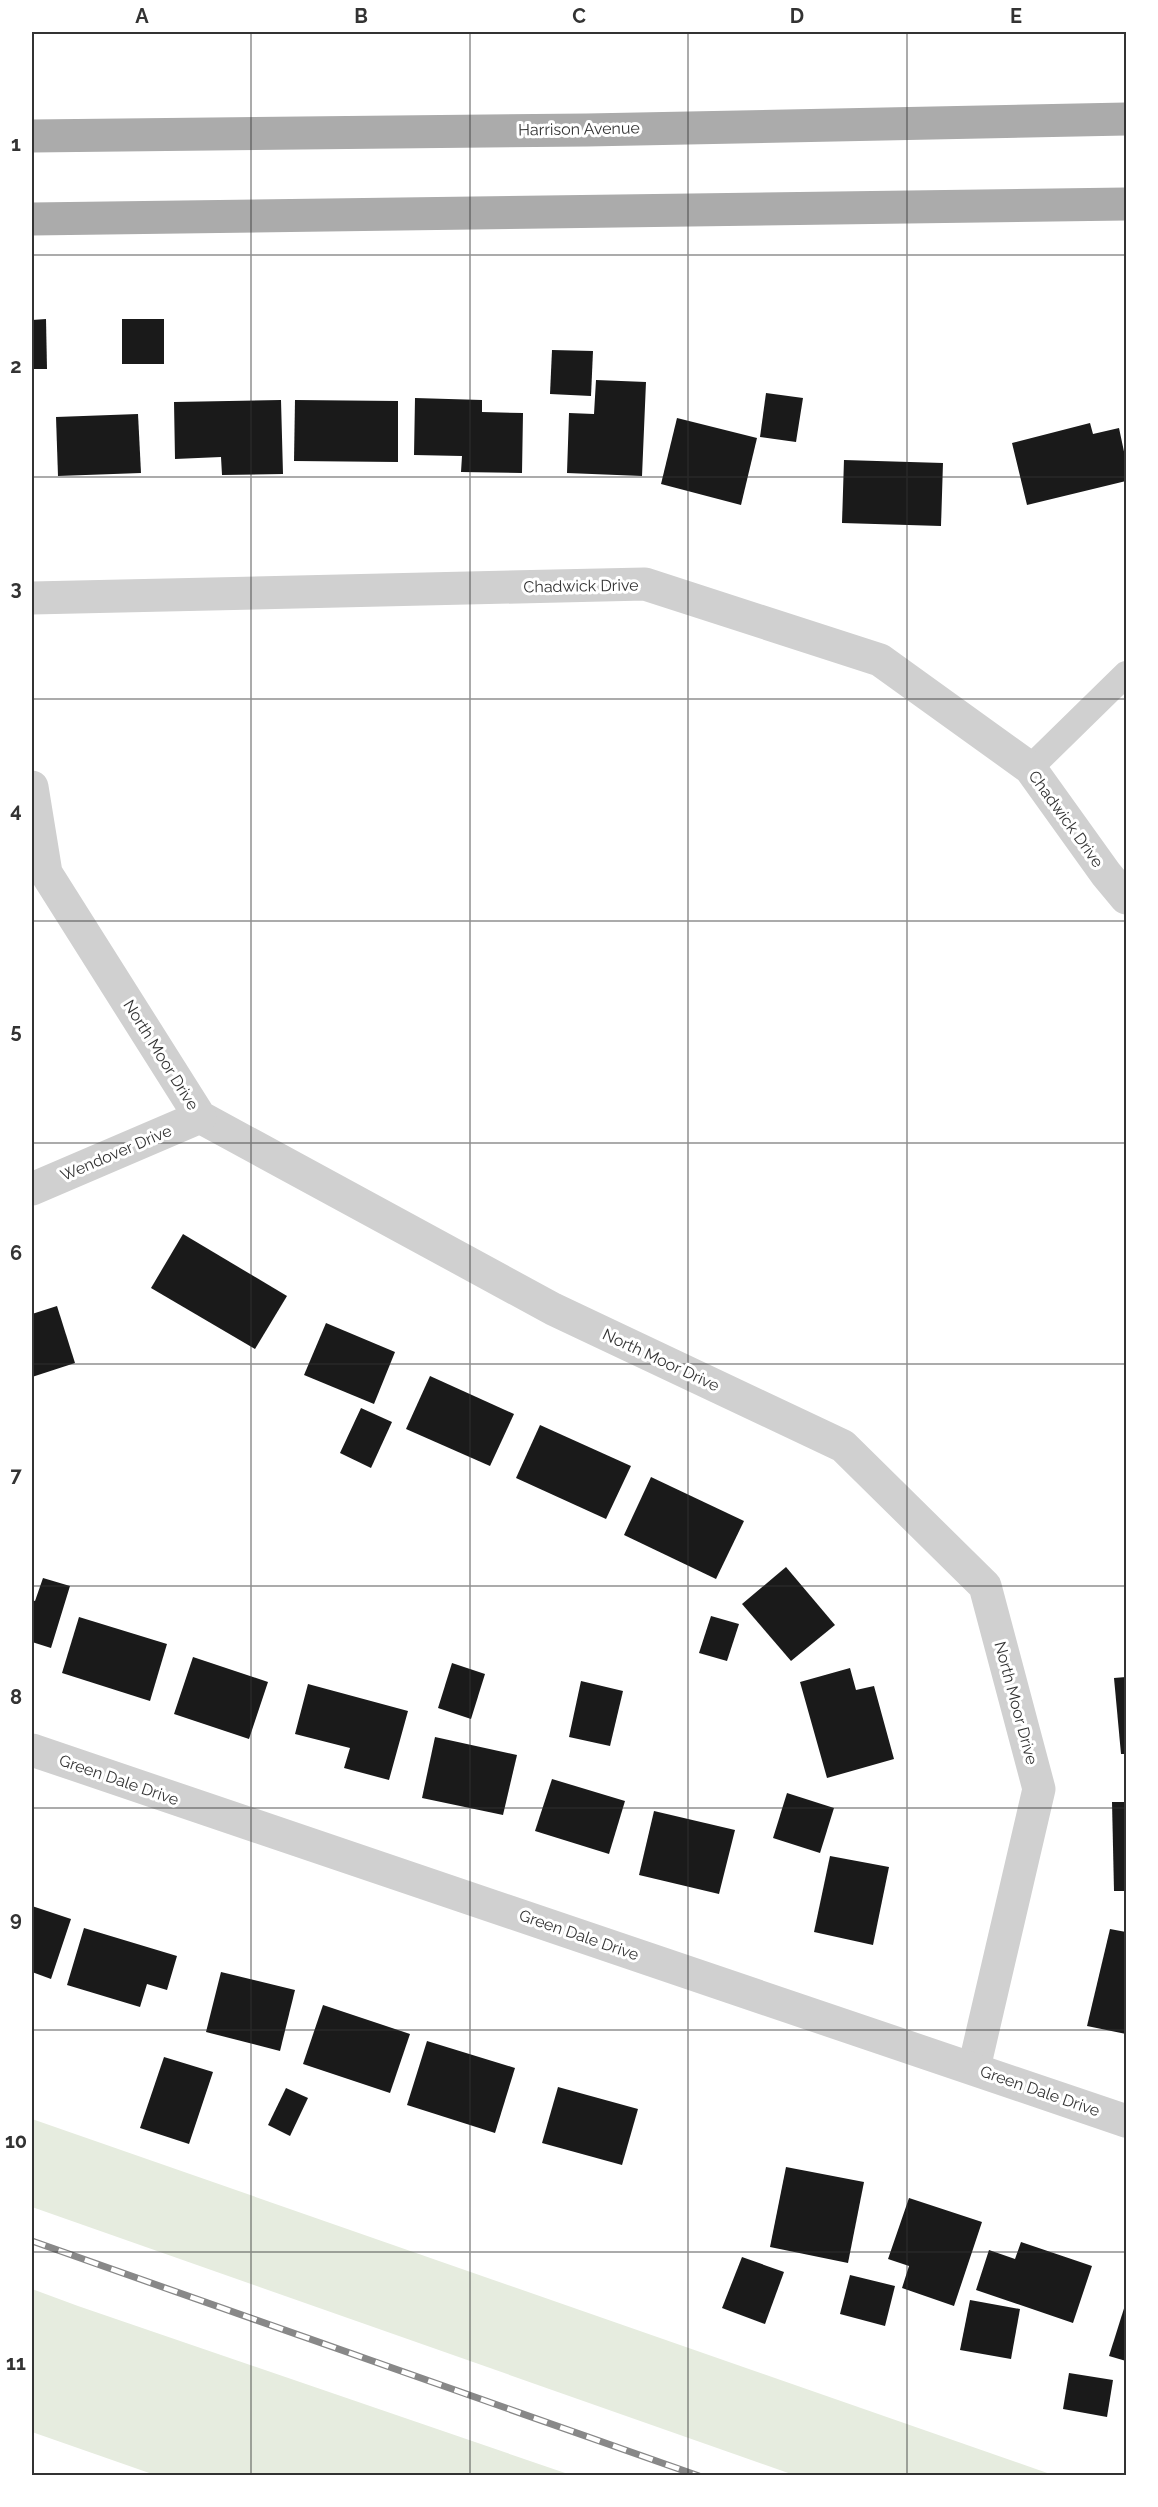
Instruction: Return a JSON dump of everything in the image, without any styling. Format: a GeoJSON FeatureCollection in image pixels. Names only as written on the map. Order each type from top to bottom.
{"type":"FeatureCollection","features":[{"type":"Feature","properties":{"kind":"main road","name":"Harrison Avenue"},"geometry":{"type":"LineString","coordinates":[[32,136],[587,130],[1126,119]]}},
{"type":"Feature","properties":{"kind":"main road"},"geometry":{"type":"LineString","coordinates":[[32,219],[1126,204]]}},
{"type":"Feature","properties":{"kind":"street","name":"Chadwick Drive"},"geometry":{"type":"LineString","coordinates":[[32,598],[645,585],[880,660],[1030,768],[1106,874],[1126,898]]}},
{"type":"Feature","properties":{"kind":"street","name":"North Moor Drive"},"geometry":{"type":"LineString","coordinates":[[32,787],[46,873],[200,1117],[553,1309],[843,1446],[985,1586],[1039,1789],[974,2068]]}},
{"type":"Feature","properties":{"kind":"street","name":"Wendover Drive"},"geometry":{"type":"LineString","coordinates":[[32,1189],[200,1117]]}},
{"type":"Feature","properties":{"kind":"street","name":"Green Dale Drive"},"geometry":{"type":"LineString","coordinates":[[32,1750],[1126,2121]]}},
{"type":"Feature","properties":{"kind":"lane"},"geometry":{"type":"LineString","coordinates":[[1030,768],[1126,674]]}},
{"type":"Feature","properties":{"kind":"shaded area"},"geometry":{"type":"Polygon","coordinates":[[[32,2119],[1053,2475],[794,2475],[32,2207],[32,2119]]]}},
{"type":"Feature","properties":{"kind":"shaded area"},"geometry":{"type":"Polygon","coordinates":[[[32,2289],[571,2475],[155,2475],[32,2432],[32,2289]]]}},
{"type":"Feature","properties":{"kind":"building"},"geometry":{"type":"Polygon","coordinates":[[[46,319],[47,369],[32,369],[32,320],[46,319]]]}},
{"type":"Feature","properties":{"kind":"building"},"geometry":{"type":"Polygon","coordinates":[[[122,319],[164,319],[164,364],[122,364],[122,319]]]}},
{"type":"Feature","properties":{"kind":"building"},"geometry":{"type":"Polygon","coordinates":[[[552,350],[593,351],[591,396],[550,394],[552,350]]]}},
{"type":"Feature","properties":{"kind":"building"},"geometry":{"type":"Polygon","coordinates":[[[596,380],[646,382],[642,476],[567,473],[569,413],[594,414],[596,380]]]}},
{"type":"Feature","properties":{"kind":"building"},"geometry":{"type":"Polygon","coordinates":[[[766,393],[803,398],[796,442],[760,437],[766,393]]]}},
{"type":"Feature","properties":{"kind":"building"},"geometry":{"type":"Polygon","coordinates":[[[415,398],[482,400],[482,412],[523,413],[522,473],[461,472],[462,456],[414,455],[415,398]]]}},
{"type":"Feature","properties":{"kind":"building"},"geometry":{"type":"Polygon","coordinates":[[[281,400],[283,474],[222,475],[221,457],[175,459],[174,402],[281,400]]]}},
{"type":"Feature","properties":{"kind":"building"},"geometry":{"type":"Polygon","coordinates":[[[295,400],[398,401],[398,462],[294,461],[295,400]]]}},
{"type":"Feature","properties":{"kind":"building"},"geometry":{"type":"Polygon","coordinates":[[[138,414],[141,473],[58,476],[56,417],[138,414]]]}},
{"type":"Feature","properties":{"kind":"building"},"geometry":{"type":"Polygon","coordinates":[[[677,418],[757,438],[741,505],[661,484],[677,418]]]}},
{"type":"Feature","properties":{"kind":"building"},"geometry":{"type":"Polygon","coordinates":[[[1090,423],[1093,434],[1119,428],[1126,461],[1126,481],[1027,505],[1012,443],[1090,423]]]}},
{"type":"Feature","properties":{"kind":"building"},"geometry":{"type":"Polygon","coordinates":[[[844,460],[943,463],[941,526],[842,523],[844,460]]]}},
{"type":"Feature","properties":{"kind":"building"},"geometry":{"type":"Polygon","coordinates":[[[183,1234],[287,1296],[255,1349],[151,1288],[183,1234]]]}},
{"type":"Feature","properties":{"kind":"building"},"geometry":{"type":"Polygon","coordinates":[[[57,1306],[75,1363],[32,1377],[32,1314],[57,1306]]]}},
{"type":"Feature","properties":{"kind":"building"},"geometry":{"type":"Polygon","coordinates":[[[326,1323],[395,1352],[374,1404],[304,1375],[326,1323]]]}},
{"type":"Feature","properties":{"kind":"building"},"geometry":{"type":"Polygon","coordinates":[[[430,1376],[514,1414],[490,1466],[406,1429],[430,1376]]]}},
{"type":"Feature","properties":{"kind":"building"},"geometry":{"type":"Polygon","coordinates":[[[361,1408],[392,1422],[371,1468],[340,1453],[361,1408]]]}},
{"type":"Feature","properties":{"kind":"building"},"geometry":{"type":"Polygon","coordinates":[[[540,1425],[631,1466],[606,1519],[516,1478],[540,1425]]]}},
{"type":"Feature","properties":{"kind":"building"},"geometry":{"type":"Polygon","coordinates":[[[651,1477],[744,1521],[716,1579],[624,1535],[651,1477]]]}},
{"type":"Feature","properties":{"kind":"building"},"geometry":{"type":"Polygon","coordinates":[[[786,1567],[835,1625],[791,1661],[742,1604],[786,1567]]]}},
{"type":"Feature","properties":{"kind":"building"},"geometry":{"type":"Polygon","coordinates":[[[43,1578],[70,1586],[51,1648],[32,1642],[32,1600],[35,1601],[43,1578]]]}},
{"type":"Feature","properties":{"kind":"building"},"geometry":{"type":"Polygon","coordinates":[[[711,1616],[739,1624],[727,1661],[699,1653],[711,1616]]]}},
{"type":"Feature","properties":{"kind":"building"},"geometry":{"type":"Polygon","coordinates":[[[79,1617],[167,1644],[150,1701],[62,1673],[79,1617]]]}},
{"type":"Feature","properties":{"kind":"building"},"geometry":{"type":"Polygon","coordinates":[[[193,1657],[268,1682],[249,1739],[174,1714],[193,1657]]]}},
{"type":"Feature","properties":{"kind":"building"},"geometry":{"type":"Polygon","coordinates":[[[452,1663],[485,1674],[471,1719],[438,1708],[452,1663]]]}},
{"type":"Feature","properties":{"kind":"building"},"geometry":{"type":"Polygon","coordinates":[[[850,1668],[856,1690],[874,1686],[894,1759],[827,1778],[800,1682],[850,1668]]]}},
{"type":"Feature","properties":{"kind":"building"},"geometry":{"type":"Polygon","coordinates":[[[1126,1677],[1126,1754],[1121,1754],[1114,1678],[1126,1677]]]}},
{"type":"Feature","properties":{"kind":"building"},"geometry":{"type":"Polygon","coordinates":[[[581,1681],[623,1691],[610,1746],[569,1737],[581,1681]]]}},
{"type":"Feature","properties":{"kind":"building"},"geometry":{"type":"Polygon","coordinates":[[[308,1684],[408,1711],[389,1780],[344,1768],[350,1748],[295,1734],[308,1684]]]}},
{"type":"Feature","properties":{"kind":"building"},"geometry":{"type":"Polygon","coordinates":[[[435,1737],[517,1755],[503,1815],[422,1798],[435,1737]]]}},
{"type":"Feature","properties":{"kind":"building"},"geometry":{"type":"Polygon","coordinates":[[[552,1779],[625,1801],[609,1854],[535,1831],[552,1779]]]}},
{"type":"Feature","properties":{"kind":"building"},"geometry":{"type":"Polygon","coordinates":[[[787,1793],[834,1808],[820,1853],[773,1838],[787,1793]]]}},
{"type":"Feature","properties":{"kind":"building"},"geometry":{"type":"Polygon","coordinates":[[[1112,1802],[1126,1802],[1126,1891],[1114,1891],[1112,1802]]]}},
{"type":"Feature","properties":{"kind":"building"},"geometry":{"type":"Polygon","coordinates":[[[654,1811],[735,1830],[719,1894],[639,1875],[654,1811]]]}},
{"type":"Feature","properties":{"kind":"building"},"geometry":{"type":"Polygon","coordinates":[[[830,1856],[889,1867],[873,1945],[814,1932],[830,1856]]]}},
{"type":"Feature","properties":{"kind":"building"},"geometry":{"type":"Polygon","coordinates":[[[32,1906],[71,1919],[51,1979],[32,1972],[32,1906]]]}},
{"type":"Feature","properties":{"kind":"building"},"geometry":{"type":"Polygon","coordinates":[[[84,1928],[177,1956],[167,1990],[147,1984],[140,2007],[67,1985],[84,1928]]]}},
{"type":"Feature","properties":{"kind":"building"},"geometry":{"type":"Polygon","coordinates":[[[1110,1929],[1126,1932],[1126,2034],[1087,2026],[1110,1929]]]}},
{"type":"Feature","properties":{"kind":"building"},"geometry":{"type":"Polygon","coordinates":[[[221,1972],[295,1990],[280,2051],[206,2032],[221,1972]]]}},
{"type":"Feature","properties":{"kind":"building"},"geometry":{"type":"Polygon","coordinates":[[[323,2005],[410,2034],[390,2093],[303,2064],[323,2005]]]}},
{"type":"Feature","properties":{"kind":"building"},"geometry":{"type":"Polygon","coordinates":[[[427,2041],[515,2068],[495,2133],[407,2105],[427,2041]]]}},
{"type":"Feature","properties":{"kind":"building"},"geometry":{"type":"Polygon","coordinates":[[[164,2057],[213,2072],[189,2144],[140,2128],[164,2057]]]}},
{"type":"Feature","properties":{"kind":"building"},"geometry":{"type":"Polygon","coordinates":[[[558,2087],[638,2109],[622,2165],[542,2143],[558,2087]]]}},
{"type":"Feature","properties":{"kind":"building"},"geometry":{"type":"Polygon","coordinates":[[[286,2088],[308,2098],[290,2136],[268,2125],[286,2088]]]}},
{"type":"Feature","properties":{"kind":"building"},"geometry":{"type":"Polygon","coordinates":[[[786,2167],[864,2182],[848,2263],[770,2247],[786,2167]]]}},
{"type":"Feature","properties":{"kind":"building"},"geometry":{"type":"Polygon","coordinates":[[[909,2198],[982,2222],[954,2306],[902,2288],[909,2266],[888,2259],[909,2198]]]}},
{"type":"Feature","properties":{"kind":"building"},"geometry":{"type":"Polygon","coordinates":[[[1021,2242],[1092,2266],[1073,2323],[976,2290],[989,2250],[1015,2259],[1021,2242]]]}},
{"type":"Feature","properties":{"kind":"building"},"geometry":{"type":"Polygon","coordinates":[[[742,2257],[784,2272],[765,2324],[722,2308],[742,2257]]]}},
{"type":"Feature","properties":{"kind":"building"},"geometry":{"type":"Polygon","coordinates":[[[850,2275],[895,2286],[885,2326],[840,2314],[850,2275]]]}},
{"type":"Feature","properties":{"kind":"building"},"geometry":{"type":"Polygon","coordinates":[[[970,2300],[1020,2309],[1011,2359],[960,2350],[970,2300]]]}},
{"type":"Feature","properties":{"kind":"building"},"geometry":{"type":"Polygon","coordinates":[[[1126,2302],[1126,2361],[1109,2356],[1126,2302]]]}},
{"type":"Feature","properties":{"kind":"building"},"geometry":{"type":"Polygon","coordinates":[[[1069,2373],[1113,2380],[1107,2417],[1063,2409],[1069,2373]]]}},
{"type":"Feature","properties":{"kind":"railway"},"geometry":{"type":"LineString","coordinates":[[32,2241],[699,2476]]}}]}
